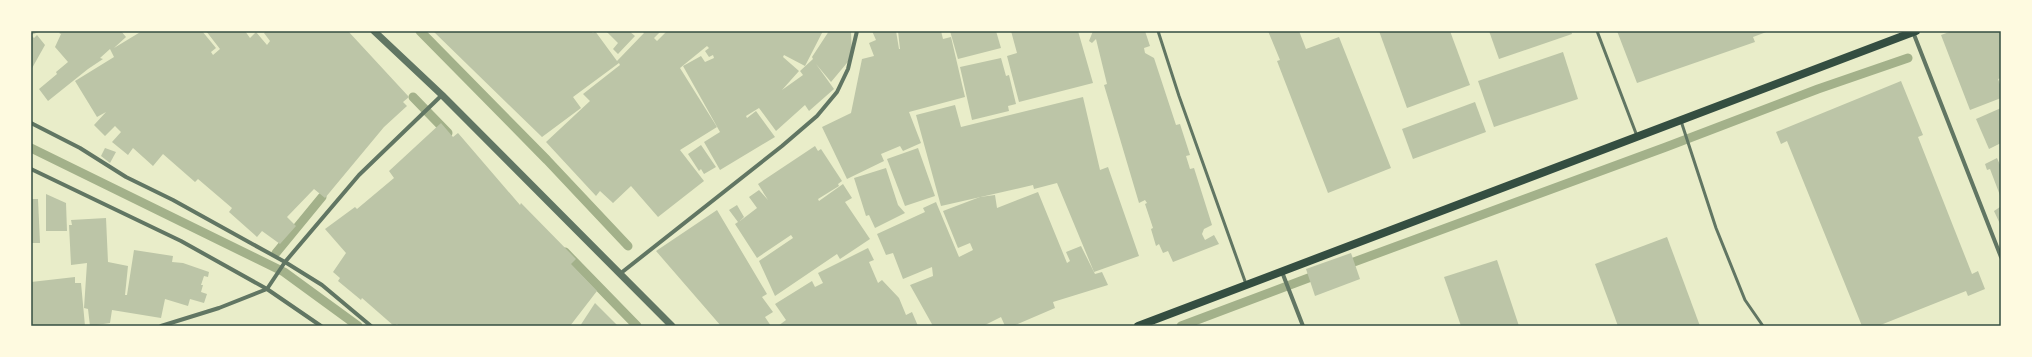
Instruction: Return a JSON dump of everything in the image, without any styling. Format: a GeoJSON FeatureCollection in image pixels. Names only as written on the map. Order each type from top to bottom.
{"type":"FeatureCollection","features":[{"type":"Feature","properties":{"kind":"main road"},"geometry":{"type":"LineString","coordinates":[[1138,326],[1247,286],[1914,32]]}},
{"type":"Feature","properties":{"kind":"street"},"geometry":{"type":"LineString","coordinates":[[374,31],[442,95],[621,273],[672,326]]}},
{"type":"Feature","properties":{"kind":"street"},"geometry":{"type":"LineString","coordinates":[[621,273],[782,146],[817,116],[837,92],[848,69],[857,31]]}},
{"type":"Feature","properties":{"kind":"street"},"geometry":{"type":"LineString","coordinates":[[1914,32],[2001,257]]}},
{"type":"Feature","properties":{"kind":"street"},"geometry":{"type":"LineString","coordinates":[[161,326],[219,308],[267,289],[285,262],[359,175],[442,95]]}},
{"type":"Feature","properties":{"kind":"street"},"geometry":{"type":"LineString","coordinates":[[31,124],[80,148],[126,177],[173,200],[285,262],[322,285],[372,326]]}},
{"type":"Feature","properties":{"kind":"street"},"geometry":{"type":"LineString","coordinates":[[31,168],[181,241],[267,289],[321,326]]}},
{"type":"Feature","properties":{"kind":"street"},"geometry":{"type":"LineString","coordinates":[[1282,272],[1302,326]]}},
{"type":"Feature","properties":{"kind":"lane"},"geometry":{"type":"LineString","coordinates":[[1158,31],[1179,96],[1247,286]]}},
{"type":"Feature","properties":{"kind":"lane"},"geometry":{"type":"LineString","coordinates":[[1597,31],[1638,137]]}},
{"type":"Feature","properties":{"kind":"lane"},"geometry":{"type":"LineString","coordinates":[[1681,121],[1716,228],[1733,271],[1745,300],[1763,326]]}},
{"type":"Feature","properties":{"kind":"building"},"geometry":{"type":"Polygon","coordinates":[[[31,31],[41,31],[31,35],[31,31]]]}},
{"type":"Feature","properties":{"kind":"building"},"geometry":{"type":"Polygon","coordinates":[[[61,31],[121,31],[126,37],[114,48],[142,31],[202,31],[216,48],[211,52],[213,55],[220,49],[206,31],[245,31],[250,38],[256,32],[267,45],[270,41],[264,33],[266,31],[348,31],[409,97],[403,102],[407,106],[384,127],[325,198],[314,189],[287,217],[296,226],[280,244],[262,231],[257,237],[229,212],[232,208],[198,179],[195,182],[163,154],[153,166],[133,148],[128,155],[112,142],[121,132],[115,126],[105,136],[94,125],[106,112],[97,117],[75,81],[114,57],[110,49],[100,58],[103,59],[48,101],[39,89],[57,74],[56,72],[68,62],[55,47],[61,31]]]}},
{"type":"Feature","properties":{"kind":"building"},"geometry":{"type":"Polygon","coordinates":[[[433,31],[591,31],[593,33],[595,31],[617,61],[644,33],[642,31],[661,31],[654,38],[657,41],[667,31],[823,31],[805,66],[784,55],[783,57],[799,71],[782,90],[803,75],[800,71],[813,59],[812,57],[829,31],[851,31],[852,57],[831,82],[816,64],[834,89],[809,111],[805,105],[776,131],[759,108],[746,116],[747,118],[756,111],[775,137],[720,170],[704,142],[720,132],[683,66],[701,56],[705,62],[714,58],[713,55],[709,57],[705,51],[709,48],[707,46],[680,68],[717,127],[680,150],[704,181],[658,217],[631,186],[613,203],[600,191],[596,196],[546,142],[590,101],[583,94],[620,65],[619,63],[573,97],[581,108],[542,137],[433,31]]]}},
{"type":"Feature","properties":{"kind":"building"},"geometry":{"type":"Polygon","coordinates":[[[606,31],[629,31],[635,36],[618,54],[613,49],[618,43],[606,31]]]}},
{"type":"Feature","properties":{"kind":"building"},"geometry":{"type":"Polygon","coordinates":[[[872,31],[896,31],[899,49],[898,31],[941,31],[943,39],[951,37],[965,97],[909,112],[921,143],[903,151],[900,146],[881,154],[884,161],[847,179],[822,127],[851,113],[862,59],[874,56],[869,43],[876,40],[872,31]]]}},
{"type":"Feature","properties":{"kind":"building"},"geometry":{"type":"Polygon","coordinates":[[[950,31],[996,31],[1001,48],[958,59],[950,31]]]}},
{"type":"Feature","properties":{"kind":"building"},"geometry":{"type":"Polygon","coordinates":[[[1011,31],[1078,31],[1093,83],[1019,102],[1007,56],[1017,53],[1011,31]]]}},
{"type":"Feature","properties":{"kind":"building"},"geometry":{"type":"Polygon","coordinates":[[[1093,31],[1145,31],[1150,46],[1144,48],[1145,53],[1154,58],[1176,125],[1180,124],[1190,155],[1186,156],[1190,169],[1194,168],[1212,225],[1204,229],[1202,234],[1205,240],[1214,235],[1219,244],[1173,262],[1168,251],[1163,253],[1159,244],[1156,246],[1151,229],[1153,228],[1145,204],[1147,203],[1145,200],[1139,203],[1104,85],[1107,84],[1096,39],[1092,43],[1089,41],[1093,31]]]}},
{"type":"Feature","properties":{"kind":"building"},"geometry":{"type":"Polygon","coordinates":[[[1268,31],[1299,31],[1306,49],[1339,37],[1391,168],[1328,193],[1277,61],[1280,60],[1268,31]]]}},
{"type":"Feature","properties":{"kind":"building"},"geometry":{"type":"Polygon","coordinates":[[[1379,31],[1450,31],[1470,85],[1407,108],[1379,31]]]}},
{"type":"Feature","properties":{"kind":"building"},"geometry":{"type":"Polygon","coordinates":[[[1489,31],[1571,31],[1572,34],[1499,59],[1489,31]]]}},
{"type":"Feature","properties":{"kind":"building"},"geometry":{"type":"Polygon","coordinates":[[[1617,31],[1769,31],[1753,37],[1755,42],[1637,83],[1617,31]]]}},
{"type":"Feature","properties":{"kind":"building"},"geometry":{"type":"Polygon","coordinates":[[[1952,31],[2001,31],[2001,78],[1998,79],[2001,87],[2001,98],[1970,110],[1941,35],[1952,31]]]}},
{"type":"Feature","properties":{"kind":"building"},"geometry":{"type":"Polygon","coordinates":[[[31,35],[34,38],[37,35],[45,45],[31,70],[31,35]]]}},
{"type":"Feature","properties":{"kind":"building"},"geometry":{"type":"Polygon","coordinates":[[[1563,52],[1578,99],[1494,127],[1478,81],[1563,52]]]}},
{"type":"Feature","properties":{"kind":"building"},"geometry":{"type":"Polygon","coordinates":[[[1001,58],[1006,76],[1009,75],[1016,104],[1008,106],[1009,111],[972,120],[960,67],[1001,58]]]}},
{"type":"Feature","properties":{"kind":"building"},"geometry":{"type":"Polygon","coordinates":[[[1901,81],[1923,135],[1918,137],[1972,274],[1978,271],[1985,289],[1968,296],[1966,291],[1878,326],[1862,326],[1787,141],[1781,144],[1776,132],[1901,81]]]}},
{"type":"Feature","properties":{"kind":"building"},"geometry":{"type":"Polygon","coordinates":[[[1083,97],[1100,170],[1108,167],[1139,256],[1094,272],[1057,183],[1034,189],[1033,185],[941,206],[916,115],[955,105],[961,127],[1083,97]]]}},
{"type":"Feature","properties":{"kind":"building"},"geometry":{"type":"Polygon","coordinates":[[[1475,102],[1486,132],[1413,159],[1402,129],[1475,102]]]}},
{"type":"Feature","properties":{"kind":"building"},"geometry":{"type":"Polygon","coordinates":[[[2001,108],[2001,143],[1989,149],[1976,119],[2001,108]]]}},
{"type":"Feature","properties":{"kind":"building"},"geometry":{"type":"Polygon","coordinates":[[[441,123],[453,137],[458,133],[520,205],[521,203],[576,259],[571,264],[597,291],[570,326],[399,326],[397,324],[394,326],[362,298],[361,300],[338,281],[340,278],[333,272],[346,253],[325,229],[355,207],[357,209],[394,178],[389,171],[441,123]]]}},
{"type":"Feature","properties":{"kind":"building"},"geometry":{"type":"Polygon","coordinates":[[[701,145],[716,167],[704,174],[701,169],[699,171],[688,154],[701,145]]]}},
{"type":"Feature","properties":{"kind":"building"},"geometry":{"type":"Polygon","coordinates":[[[815,146],[818,151],[821,149],[842,181],[838,184],[839,186],[818,199],[819,201],[843,184],[852,198],[845,202],[870,239],[840,259],[837,254],[775,296],[759,261],[793,238],[791,235],[757,258],[735,224],[738,222],[729,210],[737,205],[744,217],[740,221],[757,208],[749,197],[759,190],[768,200],[758,184],[815,146]]]}},
{"type":"Feature","properties":{"kind":"building"},"geometry":{"type":"Polygon","coordinates":[[[105,148],[116,152],[110,163],[101,156],[105,148]]]}},
{"type":"Feature","properties":{"kind":"building"},"geometry":{"type":"Polygon","coordinates":[[[918,148],[935,196],[905,206],[887,159],[918,148]]]}},
{"type":"Feature","properties":{"kind":"building"},"geometry":{"type":"Polygon","coordinates":[[[1997,158],[2001,167],[2001,198],[1990,169],[1987,170],[1985,164],[1997,158]]]}},
{"type":"Feature","properties":{"kind":"building"},"geometry":{"type":"Polygon","coordinates":[[[886,168],[898,205],[905,213],[875,228],[869,215],[866,216],[854,178],[886,168]]]}},
{"type":"Feature","properties":{"kind":"building"},"geometry":{"type":"Polygon","coordinates":[[[1038,192],[1067,263],[1070,261],[1066,252],[1081,246],[1095,274],[1102,272],[1108,285],[1053,302],[1055,308],[1013,326],[1005,326],[1001,317],[983,326],[933,326],[910,285],[933,276],[932,267],[903,279],[893,253],[886,255],[877,234],[925,212],[923,208],[936,202],[959,257],[973,250],[970,243],[958,248],[943,211],[980,197],[995,195],[997,208],[1038,192]]]}},
{"type":"Feature","properties":{"kind":"building"},"geometry":{"type":"Polygon","coordinates":[[[46,194],[66,203],[67,231],[46,231],[46,194]]]}},
{"type":"Feature","properties":{"kind":"building"},"geometry":{"type":"Polygon","coordinates":[[[31,199],[38,199],[40,243],[31,243],[31,199]]]}},
{"type":"Feature","properties":{"kind":"building"},"geometry":{"type":"Polygon","coordinates":[[[2000,207],[2001,208],[2001,226],[1994,211],[2000,207]]]}},
{"type":"Feature","properties":{"kind":"building"},"geometry":{"type":"Polygon","coordinates":[[[717,210],[767,294],[762,297],[773,312],[765,317],[771,326],[721,326],[656,251],[717,210]]]}},
{"type":"Feature","properties":{"kind":"building"},"geometry":{"type":"Polygon","coordinates":[[[106,218],[108,262],[128,266],[125,295],[127,295],[134,250],[173,256],[172,262],[183,263],[209,272],[208,277],[204,276],[201,285],[203,285],[201,292],[207,294],[204,303],[190,299],[188,306],[165,299],[161,318],[112,310],[110,323],[90,326],[88,309],[84,308],[87,263],[71,265],[69,225],[72,225],[71,220],[106,218]]]}},
{"type":"Feature","properties":{"kind":"building"},"geometry":{"type":"Polygon","coordinates":[[[1667,237],[1700,326],[1618,326],[1595,264],[1667,237]]]}},
{"type":"Feature","properties":{"kind":"building"},"geometry":{"type":"Polygon","coordinates":[[[868,248],[874,260],[869,262],[878,283],[882,280],[899,298],[906,315],[912,312],[918,326],[778,326],[786,320],[775,304],[812,281],[815,287],[823,283],[818,273],[868,248]]]}},
{"type":"Feature","properties":{"kind":"building"},"geometry":{"type":"Polygon","coordinates":[[[1351,253],[1360,279],[1315,296],[1306,269],[1351,253]]]}},
{"type":"Feature","properties":{"kind":"building"},"geometry":{"type":"Polygon","coordinates":[[[1497,260],[1519,326],[1461,326],[1444,277],[1497,260]]]}},
{"type":"Feature","properties":{"kind":"building"},"geometry":{"type":"Polygon","coordinates":[[[75,277],[75,283],[81,283],[85,326],[31,326],[31,282],[75,277]]]}},
{"type":"Feature","properties":{"kind":"building"},"geometry":{"type":"Polygon","coordinates":[[[595,303],[618,326],[580,326],[595,303]]]}},
{"type":"Feature","properties":{"kind":"waterway"},"geometry":{"type":"LineString","coordinates":[[420,31],[547,160],[628,246]]}},
{"type":"Feature","properties":{"kind":"waterway"},"geometry":{"type":"LineString","coordinates":[[1343,266],[1666,147],[1818,89],[1908,58]]}},
{"type":"Feature","properties":{"kind":"waterway"},"geometry":{"type":"LineString","coordinates":[[413,97],[448,133]]}},
{"type":"Feature","properties":{"kind":"waterway"},"geometry":{"type":"LineString","coordinates":[[31,148],[284,272],[358,326]]}},
{"type":"Feature","properties":{"kind":"waterway"},"geometry":{"type":"LineString","coordinates":[[276,253],[322,197]]}},
{"type":"Feature","properties":{"kind":"waterway"},"geometry":{"type":"LineString","coordinates":[[565,252],[637,326]]}},
{"type":"Feature","properties":{"kind":"waterway"},"geometry":{"type":"LineString","coordinates":[[1181,326],[1319,274]]}}]}
